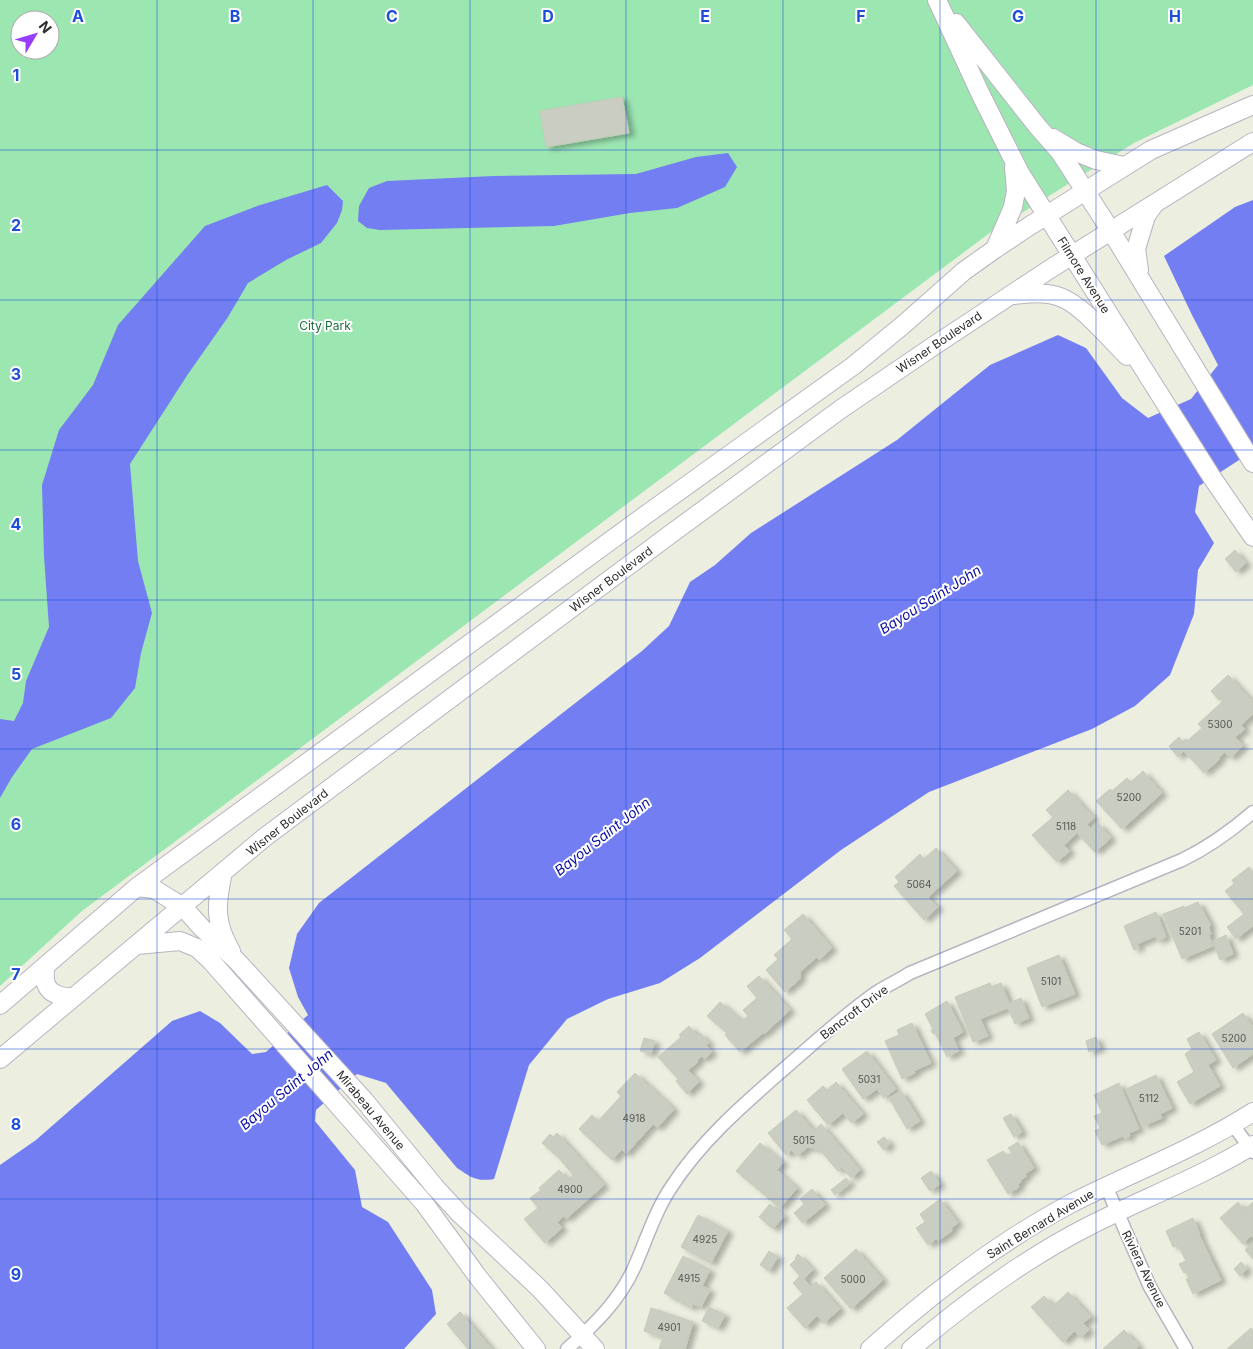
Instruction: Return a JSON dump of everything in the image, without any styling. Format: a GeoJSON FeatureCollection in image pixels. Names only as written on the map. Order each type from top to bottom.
{"type":"FeatureCollection","features":[{"type":"Feature","properties":{"kind":"street","name":"Filmore Avenue"},"geometry":{"type":"LineString","coordinates":[[938,0],[1042,132],[1060,152],[1111,231],[1251,460]]}},
{"type":"Feature","properties":{"kind":"street","name":"Filmore Avenue"},"geometry":{"type":"LineString","coordinates":[[938,0],[981,95],[1014,161],[1147,375],[1253,538]]}},
{"type":"Feature","properties":{"kind":"street"},"geometry":{"type":"LineString","coordinates":[[0,1005],[137,887],[647,514],[853,366],[904,325],[964,271],[1046,215],[1151,150],[1253,105]]}},
{"type":"Feature","properties":{"kind":"street"},"geometry":{"type":"LineString","coordinates":[[1042,132],[1076,152],[1096,160],[1124,166]]}},
{"type":"Feature","properties":{"kind":"street","name":"Wisner Boulevard"},"geometry":{"type":"LineString","coordinates":[[0,1059],[265,837],[691,518],[841,409],[1010,295],[1253,142]]}},
{"type":"Feature","properties":{"kind":"street"},"geometry":{"type":"LineString","coordinates":[[995,249],[1014,201],[1016,191],[1014,161]]}},
{"type":"Feature","properties":{"kind":"street"},"geometry":{"type":"LineString","coordinates":[[1140,278],[1136,249],[1146,216],[1155,203]]}},
{"type":"Feature","properties":{"kind":"street"},"geometry":{"type":"LineString","coordinates":[[1010,295],[1038,293],[1060,297],[1082,312],[1147,375]]}},
{"type":"Feature","properties":{"kind":"street","name":"Bancroft Drive"},"geometry":{"type":"LineString","coordinates":[[567,1349],[607,1311],[622,1291],[634,1269],[649,1230],[671,1187],[697,1151],[735,1112],[842,1018],[878,992],[910,973],[1207,848],[1229,833],[1253,812]]}},
{"type":"Feature","properties":{"kind":"street"},"geometry":{"type":"LineString","coordinates":[[223,872],[219,891],[218,913],[222,936],[236,960]]}},
{"type":"Feature","properties":{"kind":"street","name":"Mirabeau Avenue"},"geometry":{"type":"LineString","coordinates":[[137,887],[154,889],[183,907],[236,960],[364,1100],[459,1214],[540,1289],[595,1349]]}},
{"type":"Feature","properties":{"kind":"street","name":"Mirabeau Avenue"},"geometry":{"type":"LineString","coordinates":[[137,945],[180,941],[196,948],[210,961],[424,1203],[478,1277],[536,1349]]}},
{"type":"Feature","properties":{"kind":"street"},"geometry":{"type":"LineString","coordinates":[[45,967],[46,984],[51,990],[57,995],[67,998],[74,997]]}},
{"type":"Feature","properties":{"kind":"street","name":"Saint Bernard Avenue"},"geometry":{"type":"LineString","coordinates":[[879,1346],[948,1283],[1001,1246],[1068,1206],[1106,1186],[1186,1150],[1253,1112]]}},
{"type":"Feature","properties":{"kind":"street"},"geometry":{"type":"LineString","coordinates":[[1233,1125],[1252,1148]]}},
{"type":"Feature","properties":{"kind":"street","name":"Saint Bernard Avenue"},"geometry":{"type":"LineString","coordinates":[[911,1349],[950,1316],[994,1283],[1040,1253],[1088,1226],[1181,1184],[1252,1148]]}},
{"type":"Feature","properties":{"kind":"street","name":"Riviera Avenue"},"geometry":{"type":"LineString","coordinates":[[1106,1186],[1150,1287],[1186,1349]]}},
{"type":"Feature","properties":{"kind":"green space","name":"City Park"},"geometry":{"type":"Polygon","coordinates":[[[0,0],[1253,0],[1253,85],[1134,143],[991,232],[82,911],[0,986],[0,0]]]}},
{"type":"Feature","properties":{"kind":"water"},"geometry":{"type":"Polygon","coordinates":[[[728,153],[737,167],[725,187],[677,208],[630,213],[554,226],[380,230],[367,228],[358,221],[359,206],[369,188],[387,181],[494,176],[636,174],[696,157],[728,153]]]}},
{"type":"Feature","properties":{"kind":"water"},"geometry":{"type":"Polygon","coordinates":[[[327,185],[343,201],[337,223],[321,243],[286,260],[248,283],[228,317],[188,374],[130,464],[138,561],[152,613],[141,653],[135,688],[111,718],[32,749],[0,798],[0,719],[14,721],[23,703],[26,681],[49,627],[42,485],[59,430],[93,385],[118,325],[205,226],[257,206],[327,185]]]}},
{"type":"Feature","properties":{"kind":"water","name":"Bayou Saint John"},"geometry":{"type":"Polygon","coordinates":[[[1253,200],[1253,451],[1199,486],[1195,512],[1214,543],[1198,570],[1194,614],[1170,675],[1135,706],[1092,729],[929,792],[841,850],[700,958],[660,983],[608,999],[567,1019],[529,1065],[494,1179],[483,1180],[474,1178],[457,1168],[386,1083],[357,1074],[316,1110],[315,1121],[355,1170],[362,1207],[388,1222],[432,1290],[436,1314],[404,1349],[0,1349],[0,1165],[36,1140],[172,1021],[200,1011],[220,1023],[252,1054],[266,1052],[308,1015],[298,997],[289,968],[297,934],[319,903],[642,651],[669,626],[690,582],[715,565],[751,533],[897,440],[990,365],[1058,335],[1086,348],[1122,398],[1148,418],[1191,399],[1218,365],[1164,256],[1235,207],[1253,200]]]}},
{"type":"Feature","properties":{"kind":"building"},"geometry":{"type":"Polygon","coordinates":[[[622,97],[629,133],[546,147],[540,111],[622,97]]]}},
{"type":"Feature","properties":{"kind":"building"},"geometry":{"type":"Polygon","coordinates":[[[1235,550],[1246,563],[1236,572],[1225,559],[1235,550]]]}},
{"type":"Feature","properties":{"kind":"building"},"geometry":{"type":"Polygon","coordinates":[[[1228,675],[1253,702],[1253,714],[1241,725],[1245,729],[1235,737],[1243,746],[1230,758],[1225,752],[1204,773],[1184,751],[1178,757],[1169,746],[1179,737],[1183,742],[1186,739],[1187,741],[1202,728],[1198,724],[1224,700],[1222,697],[1219,700],[1211,691],[1228,675]]]}},
{"type":"Feature","properties":{"kind":"building"},"geometry":{"type":"Polygon","coordinates":[[[1143,771],[1162,793],[1122,829],[1096,801],[1110,789],[1112,791],[1127,778],[1131,782],[1143,771]]]}},
{"type":"Feature","properties":{"kind":"building"},"geometry":{"type":"Polygon","coordinates":[[[1068,790],[1094,818],[1087,824],[1091,828],[1098,823],[1111,838],[1095,852],[1077,833],[1064,845],[1070,851],[1057,862],[1032,835],[1053,817],[1046,810],[1068,790]]]}},
{"type":"Feature","properties":{"kind":"building"},"geometry":{"type":"Polygon","coordinates":[[[936,848],[957,871],[928,897],[938,907],[924,920],[894,886],[899,882],[895,877],[920,854],[924,859],[936,848]]]}},
{"type":"Feature","properties":{"kind":"building"},"geometry":{"type":"Polygon","coordinates":[[[1249,867],[1253,872],[1253,926],[1236,939],[1227,927],[1244,914],[1225,891],[1234,884],[1232,880],[1249,867]]]}},
{"type":"Feature","properties":{"kind":"building"},"geometry":{"type":"Polygon","coordinates":[[[1198,902],[1210,924],[1211,934],[1209,935],[1213,946],[1182,959],[1163,914],[1198,902]]]}},
{"type":"Feature","properties":{"kind":"building"},"geometry":{"type":"Polygon","coordinates":[[[1156,912],[1166,937],[1157,941],[1156,936],[1137,944],[1139,948],[1134,950],[1124,926],[1156,912]]]}},
{"type":"Feature","properties":{"kind":"building"},"geometry":{"type":"Polygon","coordinates":[[[803,914],[832,948],[819,960],[817,957],[800,972],[800,979],[785,992],[766,970],[778,959],[774,955],[792,939],[784,930],[803,914]]]}},
{"type":"Feature","properties":{"kind":"building"},"geometry":{"type":"Polygon","coordinates":[[[1226,935],[1233,954],[1220,960],[1213,941],[1226,935]]]}},
{"type":"Feature","properties":{"kind":"building"},"geometry":{"type":"Polygon","coordinates":[[[1059,955],[1075,994],[1042,1007],[1027,968],[1059,955]]]}},
{"type":"Feature","properties":{"kind":"building"},"geometry":{"type":"Polygon","coordinates":[[[759,976],[790,1010],[764,1034],[740,1052],[725,1035],[727,1033],[707,1016],[720,1002],[742,1021],[748,1016],[743,1010],[757,998],[747,986],[759,976]]]}},
{"type":"Feature","properties":{"kind":"building"},"geometry":{"type":"Polygon","coordinates":[[[990,983],[991,987],[1001,983],[1009,1003],[1021,998],[1029,1018],[1015,1024],[1008,1008],[980,1019],[988,1036],[973,1042],[955,997],[990,983]]]}},
{"type":"Feature","properties":{"kind":"building"},"geometry":{"type":"Polygon","coordinates":[[[947,1001],[963,1032],[953,1038],[959,1051],[947,1057],[935,1033],[933,1034],[931,1030],[933,1029],[925,1014],[947,1001]]]}},
{"type":"Feature","properties":{"kind":"building"},"geometry":{"type":"Polygon","coordinates":[[[1243,1013],[1253,1027],[1253,1054],[1233,1068],[1212,1034],[1243,1013]]]}},
{"type":"Feature","properties":{"kind":"building"},"geometry":{"type":"Polygon","coordinates":[[[912,1023],[931,1063],[902,1079],[885,1041],[899,1035],[897,1030],[912,1023]]]}},
{"type":"Feature","properties":{"kind":"building"},"geometry":{"type":"Polygon","coordinates":[[[689,1026],[697,1036],[700,1033],[709,1043],[706,1045],[712,1052],[704,1059],[701,1056],[698,1062],[688,1070],[699,1082],[687,1094],[676,1081],[678,1079],[658,1057],[681,1037],[679,1035],[689,1026]]]}},
{"type":"Feature","properties":{"kind":"building"},"geometry":{"type":"Polygon","coordinates":[[[1199,1032],[1216,1060],[1208,1065],[1220,1086],[1190,1104],[1177,1082],[1194,1072],[1185,1054],[1192,1049],[1187,1039],[1199,1032]]]}},
{"type":"Feature","properties":{"kind":"building"},"geometry":{"type":"Polygon","coordinates":[[[1096,1037],[1100,1048],[1089,1052],[1086,1041],[1096,1037]]]}},
{"type":"Feature","properties":{"kind":"building"},"geometry":{"type":"Polygon","coordinates":[[[644,1038],[655,1041],[651,1054],[640,1051],[644,1038]]]}},
{"type":"Feature","properties":{"kind":"building"},"geometry":{"type":"Polygon","coordinates":[[[867,1051],[896,1089],[884,1098],[877,1089],[863,1099],[842,1069],[867,1051]]]}},
{"type":"Feature","properties":{"kind":"building"},"geometry":{"type":"Polygon","coordinates":[[[635,1073],[674,1109],[657,1128],[653,1124],[626,1154],[622,1150],[612,1160],[579,1129],[592,1115],[598,1121],[621,1096],[617,1092],[635,1073]]]}},
{"type":"Feature","properties":{"kind":"building"},"geometry":{"type":"Polygon","coordinates":[[[1156,1075],[1172,1108],[1160,1114],[1162,1118],[1143,1126],[1126,1089],[1156,1075]]]}},
{"type":"Feature","properties":{"kind":"building"},"geometry":{"type":"Polygon","coordinates":[[[836,1082],[863,1114],[852,1123],[843,1113],[828,1125],[807,1100],[823,1086],[827,1090],[836,1082]]]}},
{"type":"Feature","properties":{"kind":"building"},"geometry":{"type":"Polygon","coordinates":[[[1119,1083],[1139,1129],[1129,1133],[1130,1136],[1125,1139],[1123,1136],[1102,1145],[1095,1131],[1100,1128],[1094,1116],[1102,1113],[1094,1095],[1119,1083]]]}},
{"type":"Feature","properties":{"kind":"building"},"geometry":{"type":"Polygon","coordinates":[[[901,1091],[920,1121],[907,1129],[889,1098],[901,1091]]]}},
{"type":"Feature","properties":{"kind":"building"},"geometry":{"type":"Polygon","coordinates":[[[796,1110],[814,1131],[821,1124],[860,1170],[851,1178],[842,1167],[838,1171],[820,1150],[808,1147],[797,1156],[792,1150],[786,1155],[768,1133],[796,1110]]]}},
{"type":"Feature","properties":{"kind":"building"},"geometry":{"type":"Polygon","coordinates":[[[1011,1114],[1022,1132],[1014,1137],[1003,1118],[1011,1114]]]}},
{"type":"Feature","properties":{"kind":"building"},"geometry":{"type":"Polygon","coordinates":[[[557,1133],[604,1185],[566,1219],[564,1216],[557,1222],[562,1228],[545,1243],[524,1219],[538,1208],[530,1198],[541,1190],[539,1188],[559,1170],[568,1180],[573,1175],[559,1158],[542,1143],[550,1134],[553,1137],[557,1133]]]}},
{"type":"Feature","properties":{"kind":"building"},"geometry":{"type":"Polygon","coordinates":[[[884,1137],[890,1144],[884,1150],[877,1142],[884,1137]]]}},
{"type":"Feature","properties":{"kind":"building"},"geometry":{"type":"Polygon","coordinates":[[[1018,1142],[1034,1168],[1025,1174],[1027,1176],[1020,1180],[1019,1187],[1008,1194],[987,1160],[1003,1151],[1007,1156],[1012,1153],[1008,1148],[1018,1142]]]}},
{"type":"Feature","properties":{"kind":"building"},"geometry":{"type":"Polygon","coordinates":[[[760,1143],[783,1162],[777,1170],[797,1188],[780,1208],[736,1171],[760,1143]]]}},
{"type":"Feature","properties":{"kind":"building"},"geometry":{"type":"Polygon","coordinates":[[[931,1171],[940,1184],[930,1191],[921,1178],[931,1171]]]}},
{"type":"Feature","properties":{"kind":"building"},"geometry":{"type":"Polygon","coordinates":[[[846,1178],[850,1183],[835,1195],[831,1190],[846,1178]]]}},
{"type":"Feature","properties":{"kind":"building"},"geometry":{"type":"Polygon","coordinates":[[[812,1189],[825,1205],[803,1223],[794,1213],[804,1204],[800,1199],[812,1189]]]}},
{"type":"Feature","properties":{"kind":"building"},"geometry":{"type":"Polygon","coordinates":[[[940,1199],[958,1223],[951,1228],[953,1230],[938,1241],[936,1239],[928,1245],[916,1228],[925,1222],[920,1214],[940,1199]]]}},
{"type":"Feature","properties":{"kind":"building"},"geometry":{"type":"Polygon","coordinates":[[[1238,1202],[1244,1210],[1253,1202],[1253,1238],[1251,1236],[1243,1244],[1220,1218],[1238,1202]]]}},
{"type":"Feature","properties":{"kind":"building"},"geometry":{"type":"Polygon","coordinates":[[[770,1204],[784,1216],[773,1229],[759,1217],[770,1204]]]}},
{"type":"Feature","properties":{"kind":"building"},"geometry":{"type":"Polygon","coordinates":[[[698,1215],[728,1231],[711,1263],[681,1247],[698,1215]]]}},
{"type":"Feature","properties":{"kind":"building"},"geometry":{"type":"Polygon","coordinates":[[[1193,1218],[1199,1235],[1221,1280],[1193,1294],[1186,1279],[1189,1278],[1179,1264],[1186,1261],[1178,1245],[1173,1247],[1166,1231],[1193,1218]]]}},
{"type":"Feature","properties":{"kind":"building"},"geometry":{"type":"Polygon","coordinates":[[[1253,1242],[1253,1259],[1245,1250],[1253,1242]]]}},
{"type":"Feature","properties":{"kind":"building"},"geometry":{"type":"Polygon","coordinates":[[[856,1249],[883,1280],[851,1309],[824,1278],[856,1249]]]}},
{"type":"Feature","properties":{"kind":"building"},"geometry":{"type":"Polygon","coordinates":[[[769,1251],[778,1257],[769,1271],[760,1265],[769,1251]]]}},
{"type":"Feature","properties":{"kind":"building"},"geometry":{"type":"Polygon","coordinates":[[[798,1254],[813,1270],[804,1279],[811,1286],[816,1282],[840,1309],[824,1323],[817,1316],[805,1328],[787,1308],[803,1294],[793,1283],[800,1276],[790,1265],[798,1254]]]}},
{"type":"Feature","properties":{"kind":"building"},"geometry":{"type":"Polygon","coordinates":[[[683,1256],[710,1270],[702,1286],[710,1290],[701,1307],[693,1304],[691,1308],[664,1293],[683,1256]]]}},
{"type":"Feature","properties":{"kind":"building"},"geometry":{"type":"Polygon","coordinates":[[[1241,1262],[1247,1269],[1240,1276],[1234,1269],[1241,1262]]]}},
{"type":"Feature","properties":{"kind":"building"},"geometry":{"type":"Polygon","coordinates":[[[1068,1292],[1091,1317],[1083,1323],[1089,1330],[1081,1338],[1075,1331],[1063,1342],[1031,1307],[1044,1296],[1053,1306],[1068,1292]]]}},
{"type":"Feature","properties":{"kind":"building"},"geometry":{"type":"Polygon","coordinates":[[[709,1307],[725,1315],[718,1328],[702,1321],[709,1307]]]}},
{"type":"Feature","properties":{"kind":"building"},"geometry":{"type":"Polygon","coordinates":[[[651,1308],[693,1322],[685,1349],[659,1349],[663,1337],[644,1331],[651,1308]]]}},
{"type":"Feature","properties":{"kind":"building"},"geometry":{"type":"Polygon","coordinates":[[[460,1312],[492,1349],[468,1349],[447,1324],[460,1312]]]}},
{"type":"Feature","properties":{"kind":"building"},"geometry":{"type":"Polygon","coordinates":[[[1251,1328],[1253,1331],[1253,1349],[1227,1349],[1251,1328]]]}},
{"type":"Feature","properties":{"kind":"building"},"geometry":{"type":"Polygon","coordinates":[[[1124,1330],[1139,1346],[1136,1349],[1103,1349],[1124,1330]]]}}]}
